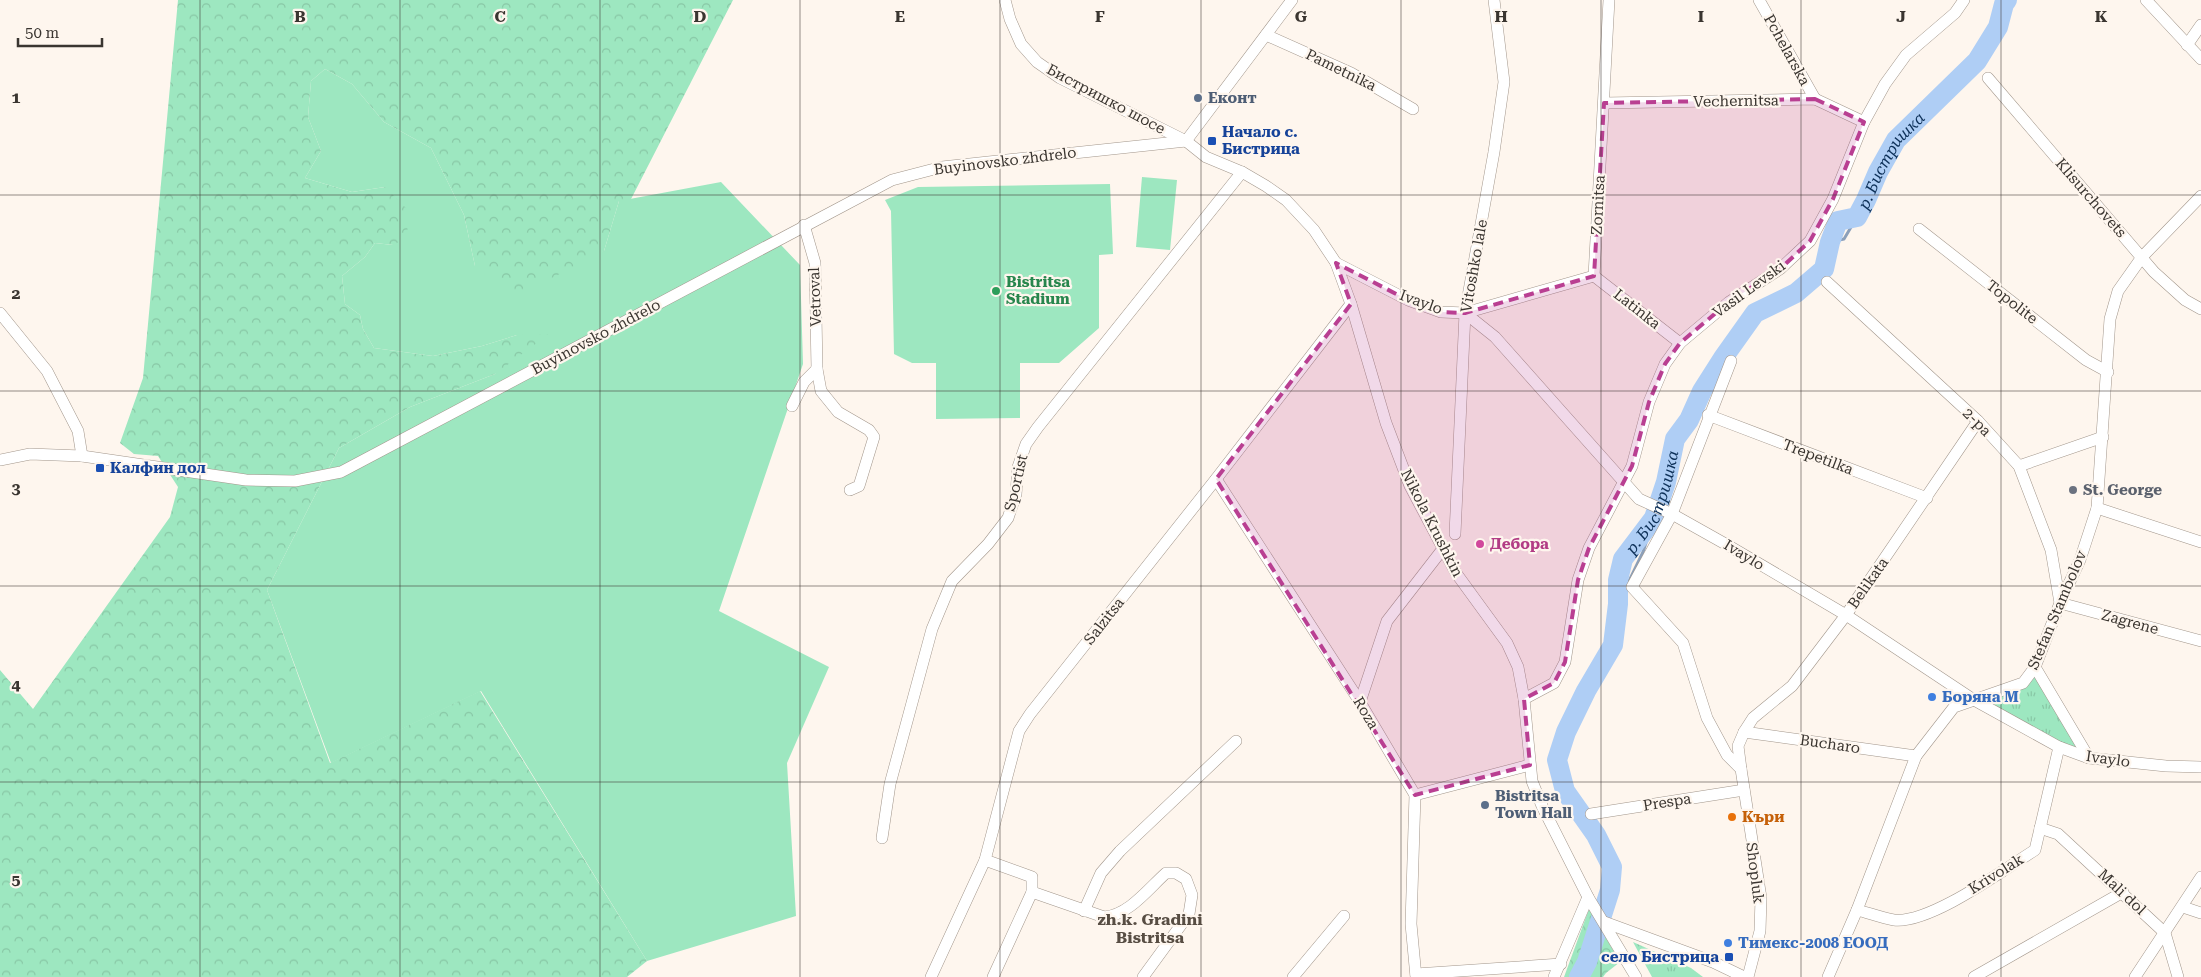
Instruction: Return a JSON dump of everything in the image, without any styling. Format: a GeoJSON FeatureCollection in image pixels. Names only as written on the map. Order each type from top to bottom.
{"type":"FeatureCollection","features":[{"type":"Feature","properties":{"kind":"street","name":"Бистришко шосе"},"geometry":{"type":"LineString","coordinates":[[1005,0],[1010,20],[1021,44],[1037,62],[1060,78],[1186,141]]}},
{"type":"Feature","properties":{"kind":"street"},"geometry":{"type":"LineString","coordinates":[[1186,141],[1292,0]]}},
{"type":"Feature","properties":{"kind":"street","name":"Vitoshko lale"},"geometry":{"type":"LineString","coordinates":[[1455,534],[1465,314],[1494,152],[1504,82],[1494,0]]}},
{"type":"Feature","properties":{"kind":"street","name":"Zornitsa"},"geometry":{"type":"LineString","coordinates":[[1594,276],[1610,0]]}},
{"type":"Feature","properties":{"kind":"street","name":"Pchelarska"},"geometry":{"type":"LineString","coordinates":[[1759,0],[1815,99]]}},
{"type":"Feature","properties":{"kind":"street","name":"Vasil Levski"},"geometry":{"type":"LineString","coordinates":[[1524,700],[1554,683],[1564,662],[1578,580],[1589,548],[1632,466],[1649,402],[1665,364],[1680,343],[1729,302],[1780,269],[1810,241],[1832,199],[1864,122],[1885,84],[1906,55],[1954,13],[1964,0]]}},
{"type":"Feature","properties":{"kind":"street"},"geometry":{"type":"LineString","coordinates":[[2146,0],[2201,59]]}},
{"type":"Feature","properties":{"kind":"street"},"geometry":{"type":"LineString","coordinates":[[2187,45],[2201,25]]}},
{"type":"Feature","properties":{"kind":"street","name":"Pametnika"},"geometry":{"type":"LineString","coordinates":[[1266,35],[1351,73],[1413,109]]}},
{"type":"Feature","properties":{"kind":"street","name":"Klisurchovets"},"geometry":{"type":"LineString","coordinates":[[1988,78],[2154,272],[2185,300],[2201,309]]}},
{"type":"Feature","properties":{"kind":"street","name":"Vechernitsa"},"geometry":{"type":"LineString","coordinates":[[1604,103],[1815,99],[1864,122]]}},
{"type":"Feature","properties":{"kind":"street","name":"Nikola Krushkin"},"geometry":{"type":"LineString","coordinates":[[1186,141],[1206,157],[1242,172],[1286,200],[1314,230],[1336,263],[1351,304],[1386,423],[1410,486],[1442,550],[1456,573],[1507,643],[1518,667],[1524,700],[1532,781],[1542,806],[1590,900],[1636,977]]}},
{"type":"Feature","properties":{"kind":"street","name":"Buyinovsko zhdrelo"},"geometry":{"type":"LineString","coordinates":[[0,460],[30,454],[82,456],[246,480],[295,482],[341,472],[892,180],[942,167],[1186,141]]}},
{"type":"Feature","properties":{"kind":"street","name":"Sportist"},"geometry":{"type":"LineString","coordinates":[[882,838],[890,784],[932,629],[952,582],[988,544],[1008,518],[1016,494],[1018,467],[1026,444],[1242,172]]}},
{"type":"Feature","properties":{"kind":"street","name":"Stefan Stambolov"},"geometry":{"type":"LineString","coordinates":[[1828,977],[1857,910],[1916,756],[1954,707],[2022,683],[2035,667],[2060,603],[2080,560],[2097,508],[2108,372],[2110,319],[2118,291],[2142,257],[2201,196]]}},
{"type":"Feature","properties":{"kind":"street","name":"Vetroval"},"geometry":{"type":"LineString","coordinates":[[804,225],[815,263],[817,370],[821,391],[838,412],[868,430],[874,437],[859,486],[850,490]]}},
{"type":"Feature","properties":{"kind":"street","name":"Topolite"},"geometry":{"type":"LineString","coordinates":[[1919,229],[2086,360],[2108,372]]}},
{"type":"Feature","properties":{"kind":"street","name":"Ivaylo"},"geometry":{"type":"LineString","coordinates":[[1336,263],[1408,300],[1441,312],[1465,314],[1495,338],[1638,499],[1672,514],[1846,615],[1974,700],[2059,747],[2089,758],[2166,766],[2201,767]]}},
{"type":"Feature","properties":{"kind":"street"},"geometry":{"type":"LineString","coordinates":[[1465,314],[1594,276]]}},
{"type":"Feature","properties":{"kind":"street","name":"Latinka"},"geometry":{"type":"LineString","coordinates":[[1594,276],[1680,343]]}},
{"type":"Feature","properties":{"kind":"street","name":"2-ра"},"geometry":{"type":"LineString","coordinates":[[1827,282],[1978,421],[2019,466],[2051,550],[2060,603]]}},
{"type":"Feature","properties":{"kind":"street","name":"Salzitsa"},"geometry":{"type":"LineString","coordinates":[[931,977],[985,860],[1019,731],[1030,714],[1216,479],[1351,304]]}},
{"type":"Feature","properties":{"kind":"street"},"geometry":{"type":"LineString","coordinates":[[0,314],[47,371],[78,431],[82,456]]}},
{"type":"Feature","properties":{"kind":"street"},"geometry":{"type":"LineString","coordinates":[[1731,361],[1708,415],[1672,514],[1632,587],[1684,643],[1707,718],[1727,755],[1741,768]]}},
{"type":"Feature","properties":{"kind":"street"},"geometry":{"type":"LineString","coordinates":[[792,406],[804,382],[817,370]]}},
{"type":"Feature","properties":{"kind":"street","name":"Trepetilka"},"geometry":{"type":"LineString","coordinates":[[1708,415],[1927,498]]}},
{"type":"Feature","properties":{"kind":"street","name":"Belikata"},"geometry":{"type":"LineString","coordinates":[[1744,732],[1753,718],[1792,686],[1846,615],[1978,421]]}},
{"type":"Feature","properties":{"kind":"street"},"geometry":{"type":"LineString","coordinates":[[2019,466],[2103,437]]}},
{"type":"Feature","properties":{"kind":"street","name":"Roza"},"geometry":{"type":"LineString","coordinates":[[1216,479],[1360,702],[1414,795]]}},
{"type":"Feature","properties":{"kind":"street"},"geometry":{"type":"LineString","coordinates":[[2097,508],[2201,542]]}},
{"type":"Feature","properties":{"kind":"street"},"geometry":{"type":"LineString","coordinates":[[1360,702],[1387,621],[1442,550]]}},
{"type":"Feature","properties":{"kind":"street","name":"Zagrene"},"geometry":{"type":"LineString","coordinates":[[2060,603],[2201,641]]}},
{"type":"Feature","properties":{"kind":"street"},"geometry":{"type":"LineString","coordinates":[[2035,667],[2089,758]]}},
{"type":"Feature","properties":{"kind":"street","name":"Shopluk"},"geometry":{"type":"LineString","coordinates":[[1744,732],[1738,746],[1761,898],[1760,931],[1748,977]]}},
{"type":"Feature","properties":{"kind":"street","name":"Bucharo"},"geometry":{"type":"LineString","coordinates":[[1744,732],[1916,756]]}},
{"type":"Feature","properties":{"kind":"street"},"geometry":{"type":"LineString","coordinates":[[1084,911],[1101,873],[1120,852],[1236,741]]}},
{"type":"Feature","properties":{"kind":"street","name":"Krivolak"},"geometry":{"type":"LineString","coordinates":[[1857,910],[1894,920],[1912,919],[1935,912],[2035,850],[2059,747]]}},
{"type":"Feature","properties":{"kind":"street"},"geometry":{"type":"LineString","coordinates":[[1530,765],[1414,795],[1412,924],[1416,976],[1561,964]]}},
{"type":"Feature","properties":{"kind":"street","name":"Prespa"},"geometry":{"type":"LineString","coordinates":[[1591,814],[1744,790]]}},
{"type":"Feature","properties":{"kind":"street","name":"Mali dol"},"geometry":{"type":"LineString","coordinates":[[2040,828],[2058,834],[2123,892],[2165,933],[2178,977]]}},
{"type":"Feature","properties":{"kind":"street"},"geometry":{"type":"LineString","coordinates":[[985,860],[1032,877],[1032,892],[994,977]]}},
{"type":"Feature","properties":{"kind":"street"},"geometry":{"type":"LineString","coordinates":[[1032,892],[1104,917],[1115,916],[1128,908],[1166,873],[1176,873],[1186,879],[1192,895],[1189,914],[1143,977]]}},
{"type":"Feature","properties":{"kind":"street"},"geometry":{"type":"LineString","coordinates":[[2135,977],[2183,907],[2201,877]]}},
{"type":"Feature","properties":{"kind":"street"},"geometry":{"type":"LineString","coordinates":[[1974,977],[2123,892]]}},
{"type":"Feature","properties":{"kind":"street"},"geometry":{"type":"LineString","coordinates":[[1554,977],[1590,900]]}},
{"type":"Feature","properties":{"kind":"street"},"geometry":{"type":"LineString","coordinates":[[2183,907],[2201,913]]}},
{"type":"Feature","properties":{"kind":"street"},"geometry":{"type":"LineString","coordinates":[[1293,977],[1344,916]]}},
{"type":"Feature","properties":{"kind":"street"},"geometry":{"type":"LineString","coordinates":[[1604,922],[1713,962],[1744,977]]}},
{"type":"Feature","properties":{"kind":"highlighted area"},"geometry":{"type":"Polygon","coordinates":[[[1815,99],[1864,122],[1833,199],[1810,241],[1780,269],[1729,302],[1680,343],[1665,364],[1649,402],[1632,466],[1589,548],[1578,580],[1565,662],[1554,683],[1524,699],[1530,765],[1415,795],[1216,479],[1351,304],[1336,263],[1408,300],[1441,312],[1465,313],[1594,276],[1604,103],[1815,99]]]}},
{"type":"Feature","properties":{"kind":"green space"},"geometry":{"type":"Polygon","coordinates":[[[178,0],[733,0],[628,205],[619,201],[604,251],[521,294],[475,266],[464,215],[431,148],[384,122],[352,84],[325,69],[311,81],[308,117],[321,151],[305,178],[352,192],[385,187],[406,208],[408,237],[393,245],[375,243],[365,257],[342,276],[345,304],[360,315],[363,329],[374,348],[433,356],[482,346],[517,335],[549,334],[495,374],[410,407],[339,448],[267,590],[330,763],[480,691],[647,961],[627,977],[0,977],[0,670],[33,709],[170,517],[178,487],[158,456],[134,454],[120,443],[143,378],[178,0]]]}},
{"type":"Feature","properties":{"kind":"green space"},"geometry":{"type":"Polygon","coordinates":[[[325,69],[352,84],[384,122],[431,148],[464,215],[475,266],[604,251],[619,201],[721,182],[800,265],[803,364],[719,611],[829,667],[787,763],[796,916],[647,961],[481,691],[331,763],[267,590],[339,448],[410,407],[495,374],[517,335],[482,346],[433,356],[374,348],[363,329],[360,315],[345,304],[342,276],[365,257],[375,243],[393,245],[385,187],[352,192],[305,178],[321,151],[308,117],[311,81],[325,69]]]}},
{"type":"Feature","properties":{"kind":"green space"},"geometry":{"type":"Polygon","coordinates":[[[1142,177],[1177,180],[1170,250],[1136,247],[1142,177]]]}},
{"type":"Feature","properties":{"kind":"green space","name":"Bistritsa Stadium"},"geometry":{"type":"Polygon","coordinates":[[[1110,184],[1113,254],[1099,255],[1099,328],[1059,363],[1020,363],[1020,418],[936,419],[936,363],[912,363],[894,354],[891,211],[885,200],[918,187],[1110,184]]]}},
{"type":"Feature","properties":{"kind":"green space"},"geometry":{"type":"Polygon","coordinates":[[[2035,667],[2089,758],[1974,700],[2023,683],[2035,667]]]}},
{"type":"Feature","properties":{"kind":"green space"},"geometry":{"type":"Polygon","coordinates":[[[1589,909],[1620,962],[1603,977],[1564,977],[1589,909]]]}},
{"type":"Feature","properties":{"kind":"green space"},"geometry":{"type":"Polygon","coordinates":[[[1633,942],[1691,968],[1703,977],[1652,977],[1633,942]]]}},
{"type":"Feature","properties":{"kind":"waterway","name":"р. Бистришка"},"geometry":{"type":"LineString","coordinates":[[1579,977],[1587,962],[1610,890],[1612,867],[1596,835],[1565,791],[1557,760],[1566,732],[1586,691],[1613,645],[1618,604],[1618,580],[1623,559],[1654,518],[1666,482],[1675,439],[1689,420],[1702,391],[1755,313],[1796,293],[1824,269],[1830,242],[1838,221],[1857,217],[1878,172],[1896,140],[1977,61],[1998,27],[2004,4],[2007,0]]}},
{"type":"Feature","properties":{"kind":"waterway"},"geometry":{"type":"LineString","coordinates":[[1830,242],[1844,239],[1857,217]]}},
{"type":"Feature","properties":{"kind":"waterway"},"geometry":{"type":"LineString","coordinates":[[1618,604],[1643,552],[1654,518]]}},
{"type":"Feature","properties":{"kind":"place","name":"Еконт"},"geometry":{"type":"Point","coordinates":[1198,98]}},
{"type":"Feature","properties":{"kind":"place","name":"Начало с. Бистрица"},"geometry":{"type":"Point","coordinates":[1212,141]}},
{"type":"Feature","properties":{"kind":"place","name":"Bistritsa Stadium"},"geometry":{"type":"Point","coordinates":[996,291]}},
{"type":"Feature","properties":{"kind":"place","name":"Калфин дол"},"geometry":{"type":"Point","coordinates":[100,468]}},
{"type":"Feature","properties":{"kind":"place","name":"St. George"},"geometry":{"type":"Point","coordinates":[2073,490]}},
{"type":"Feature","properties":{"kind":"place","name":"Дебора"},"geometry":{"type":"Point","coordinates":[1480,544]}},
{"type":"Feature","properties":{"kind":"place","name":"Боряна М"},"geometry":{"type":"Point","coordinates":[1932,697]}},
{"type":"Feature","properties":{"kind":"place","name":"Bistritsa Town Hall"},"geometry":{"type":"Point","coordinates":[1485,805]}},
{"type":"Feature","properties":{"kind":"place","name":"Къри"},"geometry":{"type":"Point","coordinates":[1732,817]}},
{"type":"Feature","properties":{"kind":"place","name":"Тимекс-2008 ЕООД"},"geometry":{"type":"Point","coordinates":[1728,943]}},
{"type":"Feature","properties":{"kind":"place","name":"село Бистрица"},"geometry":{"type":"Point","coordinates":[1729,957]}},
{"type":"Feature","properties":{"kind":"district","name":"zh.k. Gradini Bistritsa"},"geometry":{"type":"Point","coordinates":[1150,928]}}]}
